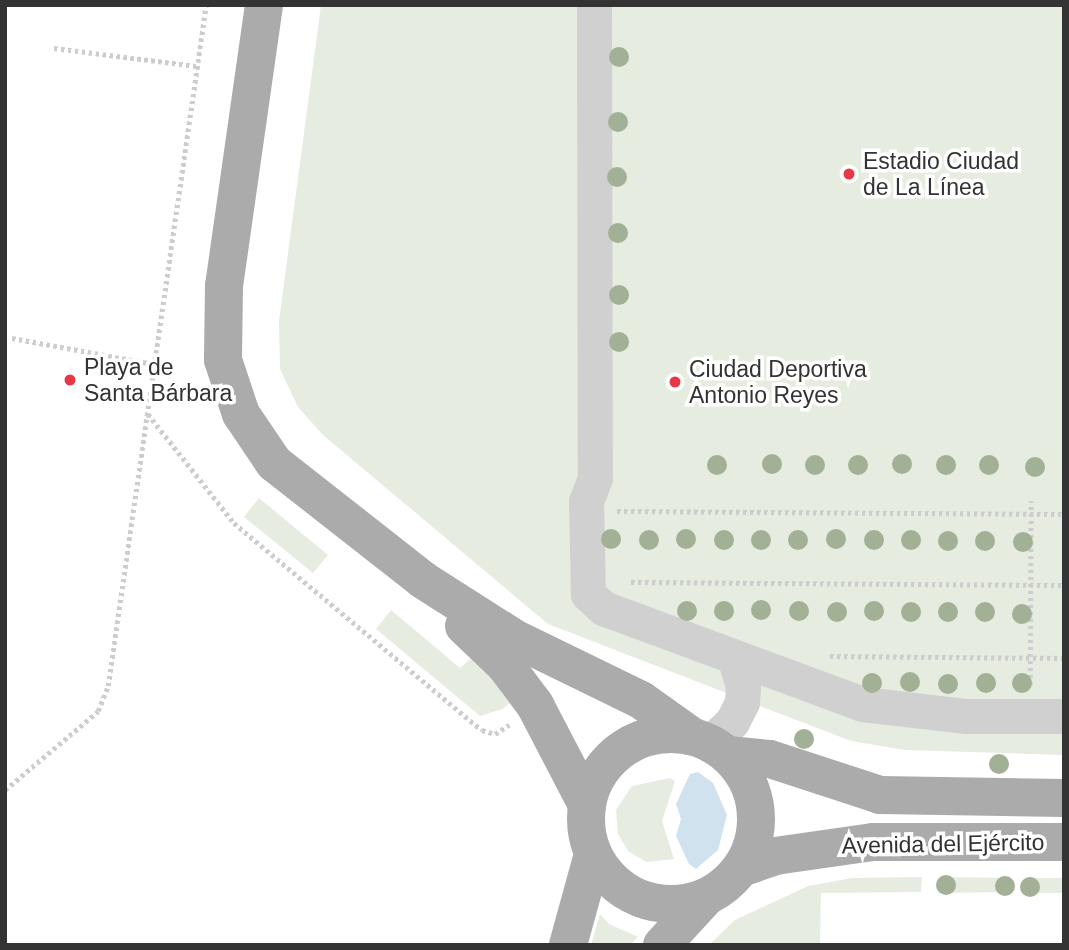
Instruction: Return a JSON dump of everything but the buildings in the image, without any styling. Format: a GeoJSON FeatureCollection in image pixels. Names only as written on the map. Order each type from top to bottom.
{"type":"FeatureCollection","features":[{"type":"Feature","properties":{"kind":"main road"},"geometry":{"type":"LineString","coordinates":[[264,5],[224,286],[223,360],[241,414],[274,463],[423,580],[514,638],[641,700],[709,744],[742,771],[757,813],[752,849],[741,868],[706,897],[662,945]]}},
{"type":"Feature","properties":{"kind":"main road"},"geometry":{"type":"LineString","coordinates":[[423,580],[439,605],[505,665],[530,698],[587,805],[593,854],[568,945]]}},
{"type":"Feature","properties":{"kind":"main road"},"geometry":{"type":"LineString","coordinates":[[587,805],[596,779],[626,747],[663,734],[709,744]]}},
{"type":"Feature","properties":{"kind":"main road","name":"Avenida del Ejército"},"geometry":{"type":"LineString","coordinates":[[709,744],[770,759],[880,794],[1064,798]]}},
{"type":"Feature","properties":{"kind":"main road","name":"Avenida del Ejército"},"geometry":{"type":"LineString","coordinates":[[741,868],[775,856],[873,842],[1064,842]]}},
{"type":"Feature","properties":{"kind":"main road"},"geometry":{"type":"LineString","coordinates":[[593,854],[607,876],[637,897],[657,903],[706,897]]}},
{"type":"Feature","properties":{"kind":"lane"},"geometry":{"type":"LineString","coordinates":[[594,5],[590,495],[585,582],[588,594],[603,608],[819,692],[873,706],[932,714],[1064,716]]}},
{"type":"Feature","properties":{"kind":"lane"},"geometry":{"type":"LineString","coordinates":[[709,744],[733,722],[742,702],[743,687],[736,659]]}},
{"type":"Feature","properties":{"kind":"path"},"geometry":{"type":"LineString","coordinates":[[5,790],[97,711],[108,686],[206,5]]}},
{"type":"Feature","properties":{"kind":"path"},"geometry":{"type":"LineString","coordinates":[[54,48],[196,66]]}},
{"type":"Feature","properties":{"kind":"path"},"geometry":{"type":"LineString","coordinates":[[12,338],[154,364]]}},
{"type":"Feature","properties":{"kind":"path"},"geometry":{"type":"LineString","coordinates":[[590,495],[1064,514]]}},
{"type":"Feature","properties":{"kind":"path"},"geometry":{"type":"LineString","coordinates":[[1030,716],[1031,501]]}},
{"type":"Feature","properties":{"kind":"path"},"geometry":{"type":"LineString","coordinates":[[585,582],[1064,585]]}},
{"type":"Feature","properties":{"kind":"path"},"geometry":{"type":"LineString","coordinates":[[826,656],[1064,658]]}},
{"type":"Feature","properties":{"kind":"shaded area","name":"Ciudad Deportiva Antonio Reyes"},"geometry":{"type":"Polygon","coordinates":[[[321,5],[1064,5],[1064,755],[905,750],[851,741],[548,624],[323,435],[298,407],[280,369],[279,321],[321,5]]]}},
{"type":"Feature","properties":{"kind":"shaded area"},"geometry":{"type":"Polygon","coordinates":[[[259,498],[328,555],[313,573],[244,517],[259,498]]]}},
{"type":"Feature","properties":{"kind":"shaded area"},"geometry":{"type":"Polygon","coordinates":[[[391,610],[460,668],[475,655],[518,697],[502,709],[480,716],[376,629],[391,610]]]}},
{"type":"Feature","properties":{"kind":"shaded area"},"geometry":{"type":"Polygon","coordinates":[[[670,778],[675,781],[662,821],[674,859],[646,862],[628,851],[618,834],[616,810],[632,786],[670,778]]]}},
{"type":"Feature","properties":{"kind":"shaded area"},"geometry":{"type":"Polygon","coordinates":[[[922,877],[921,892],[821,893],[820,945],[709,945],[735,920],[808,886],[852,878],[922,877]]]}},
{"type":"Feature","properties":{"kind":"shaded area"},"geometry":{"type":"Polygon","coordinates":[[[942,877],[1008,878],[1008,892],[942,893],[942,877]]]}},
{"type":"Feature","properties":{"kind":"shaded area"},"geometry":{"type":"Polygon","coordinates":[[[1026,878],[1064,878],[1064,893],[1026,893],[1026,878]]]}},
{"type":"Feature","properties":{"kind":"shaded area"},"geometry":{"type":"Polygon","coordinates":[[[600,914],[609,924],[638,937],[630,945],[591,945],[600,914]]]}},
{"type":"Feature","properties":{"kind":"water"},"geometry":{"type":"Polygon","coordinates":[[[698,772],[713,783],[727,815],[718,850],[696,869],[689,864],[676,836],[681,819],[676,804],[690,774],[698,772]]]}},
{"type":"Feature","properties":{"kind":"place","name":"Estadio Ciudad de La Línea"},"geometry":{"type":"Point","coordinates":[849,174]}},
{"type":"Feature","properties":{"kind":"place","name":"Playa de Santa Bárbara"},"geometry":{"type":"Point","coordinates":[70,380]}},
{"type":"Feature","properties":{"kind":"place","name":"Ciudad Deportiva Antonio Reyes"},"geometry":{"type":"Point","coordinates":[675,382]}}]}
